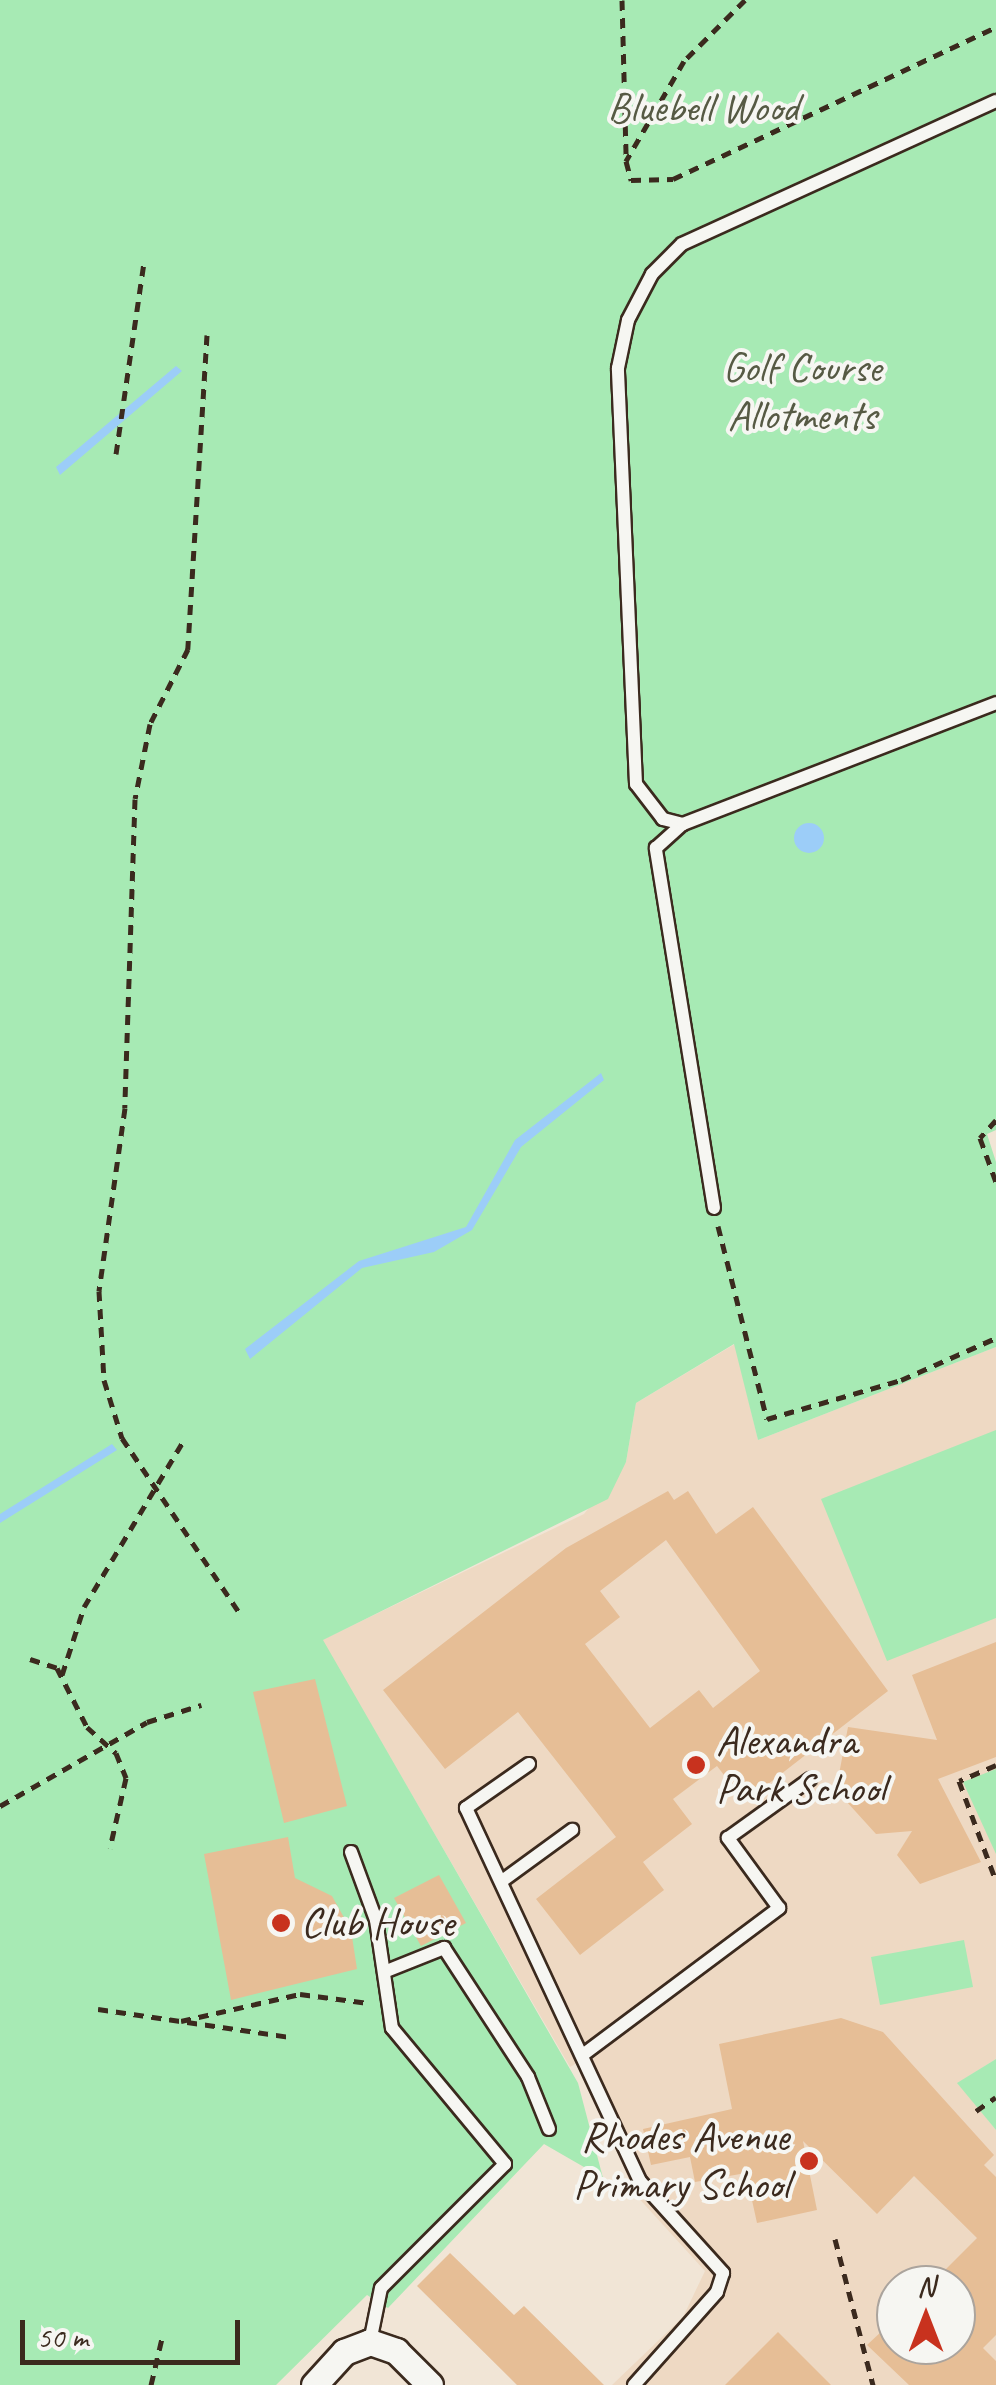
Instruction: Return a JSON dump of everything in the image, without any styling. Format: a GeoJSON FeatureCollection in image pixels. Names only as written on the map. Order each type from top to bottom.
{"type":"FeatureCollection","features":[{"type":"Feature","properties":{"kind":"street"},"geometry":{"type":"LineString","coordinates":[[314,2385],[344,2352],[370,2342],[396,2352],[430,2385]]}},
{"type":"Feature","properties":{"kind":"lane"},"geometry":{"type":"LineString","coordinates":[[683,824],[663,819],[636,784],[618,368],[628,320],[652,274],[682,244],[996,101]]}},
{"type":"Feature","properties":{"kind":"lane"},"geometry":{"type":"LineString","coordinates":[[714,1208],[652,860],[683,824],[996,703]]}},
{"type":"Feature","properties":{"kind":"lane"},"geometry":{"type":"LineString","coordinates":[[529,1764],[466,1808],[584,2054],[640,2182],[723,2273],[718,2292],[634,2385]]}},
{"type":"Feature","properties":{"kind":"lane"},"geometry":{"type":"LineString","coordinates":[[584,2054],[780,1908],[728,1838],[810,1779]]}},
{"type":"Feature","properties":{"kind":"lane"},"geometry":{"type":"LineString","coordinates":[[502,1881],[572,1830]]}},
{"type":"Feature","properties":{"kind":"lane"},"geometry":{"type":"LineString","coordinates":[[351,1852],[384,1972],[392,2028],[505,2164],[381,2288],[370,2342]]}},
{"type":"Feature","properties":{"kind":"lane"},"geometry":{"type":"LineString","coordinates":[[384,1972],[444,1948],[528,2077],[550,2129]]}},
{"type":"Feature","properties":{"kind":"path"},"geometry":{"type":"LineString","coordinates":[[622,0],[626,162],[631,180],[673,178],[996,26]]}},
{"type":"Feature","properties":{"kind":"path"},"geometry":{"type":"LineString","coordinates":[[626,162],[684,61],[745,0]]}},
{"type":"Feature","properties":{"kind":"path"},"geometry":{"type":"LineString","coordinates":[[116,454],[144,261]]}},
{"type":"Feature","properties":{"kind":"path"},"geometry":{"type":"LineString","coordinates":[[208,335],[188,648],[150,724],[135,799],[125,1108],[99,1291],[104,1380],[122,1438],[239,1612]]}},
{"type":"Feature","properties":{"kind":"path"},"geometry":{"type":"LineString","coordinates":[[996,1120],[980,1138],[996,1182]]}},
{"type":"Feature","properties":{"kind":"path"},"geometry":{"type":"LineString","coordinates":[[714,1208],[767,1419],[902,1380],[996,1338]]}},
{"type":"Feature","properties":{"kind":"path"},"geometry":{"type":"LineString","coordinates":[[62,1675],[84,1607],[152,1483],[182,1443]]}},
{"type":"Feature","properties":{"kind":"path"},"geometry":{"type":"LineString","coordinates":[[30,1658],[46,1658],[62,1675],[87,1727],[109,1746],[126,1778],[110,1848]]}},
{"type":"Feature","properties":{"kind":"path"},"geometry":{"type":"LineString","coordinates":[[0,1806],[109,1746],[201,1704]]}},
{"type":"Feature","properties":{"kind":"path"},"geometry":{"type":"LineString","coordinates":[[996,1765],[959,1781],[996,1882]]}},
{"type":"Feature","properties":{"kind":"path"},"geometry":{"type":"LineString","coordinates":[[181,2021],[300,1994],[389,2005]]}},
{"type":"Feature","properties":{"kind":"path"},"geometry":{"type":"LineString","coordinates":[[98,2009],[289,2037]]}},
{"type":"Feature","properties":{"kind":"path"},"geometry":{"type":"LineString","coordinates":[[976,2111],[996,2097]]}},
{"type":"Feature","properties":{"kind":"path"},"geometry":{"type":"LineString","coordinates":[[835,2239],[874,2385]]}},
{"type":"Feature","properties":{"kind":"path"},"geometry":{"type":"LineString","coordinates":[[151,2385],[163,2334]]}},
{"type":"Feature","properties":{"kind":"shaded area","name":"Alexandra Park School"},"geometry":{"type":"Polygon","coordinates":[[[735,1344],[758,1440],[996,1347],[996,2059],[958,2083],[996,2130],[996,2385],[612,2385],[683,2317],[705,2271],[634,2193],[594,2091],[593,2054],[570,2067],[322,1640],[584,1514],[626,1462],[636,1403],[735,1344]]]}},
{"type":"Feature","properties":{"kind":"green space"},"geometry":{"type":"Polygon","coordinates":[[[0,0],[996,0],[996,1130],[987,1134],[996,1162],[996,1347],[758,1440],[734,1344],[636,1403],[626,1462],[608,1499],[323,1640],[578,2083],[603,2178],[544,2144],[388,2308],[367,2295],[276,2385],[0,2385],[0,0]]]}},
{"type":"Feature","properties":{"kind":"green space"},"geometry":{"type":"Polygon","coordinates":[[[996,1430],[996,1618],[887,1661],[821,1499],[996,1430]]]}},
{"type":"Feature","properties":{"kind":"green space"},"geometry":{"type":"Polygon","coordinates":[[[996,1769],[996,1854],[963,1782],[996,1769]]]}},
{"type":"Feature","properties":{"kind":"green space"},"geometry":{"type":"Polygon","coordinates":[[[964,1940],[973,1987],[880,2005],[871,1957],[964,1940]]]}},
{"type":"Feature","properties":{"kind":"green space"},"geometry":{"type":"Polygon","coordinates":[[[996,2059],[996,2130],[957,2083],[996,2059]]]}},
{"type":"Feature","properties":{"kind":"water"},"geometry":{"type":"Polygon","coordinates":[[[176,366],[182,371],[60,475],[56,467],[176,366]]]}},
{"type":"Feature","properties":{"kind":"water"},"geometry":{"type":"Polygon","coordinates":[[[809,823],[823,832],[824,838],[815,852],[809,853],[795,844],[794,838],[803,824],[809,823]]]}},
{"type":"Feature","properties":{"kind":"water"},"geometry":{"type":"Polygon","coordinates":[[[601,1073],[604,1080],[521,1147],[472,1230],[434,1252],[362,1268],[250,1359],[245,1349],[359,1261],[466,1227],[515,1140],[601,1073]]]}},
{"type":"Feature","properties":{"kind":"water"},"geometry":{"type":"Polygon","coordinates":[[[112,1444],[117,1450],[0,1523],[0,1514],[112,1444]]]}},
{"type":"Feature","properties":{"kind":"building"},"geometry":{"type":"Polygon","coordinates":[[[668,1491],[674,1500],[688,1491],[716,1534],[753,1507],[888,1691],[745,1802],[717,1766],[673,1799],[692,1824],[643,1862],[664,1890],[580,1955],[536,1899],[616,1837],[518,1712],[445,1769],[383,1690],[566,1548],[668,1491]],[[666,1540],[600,1591],[620,1617],[585,1644],[650,1728],[699,1690],[713,1708],[760,1671],[666,1540]]]}},
{"type":"Feature","properties":{"kind":"building"},"geometry":{"type":"Polygon","coordinates":[[[996,1642],[996,1757],[938,1779],[981,1862],[920,1884],[897,1855],[912,1831],[876,1834],[836,1790],[848,1727],[937,1740],[912,1675],[996,1642]]]}},
{"type":"Feature","properties":{"kind":"building"},"geometry":{"type":"Polygon","coordinates":[[[315,1679],[347,1806],[284,1823],[253,1692],[315,1679]]]}},
{"type":"Feature","properties":{"kind":"building","name":"Club House"},"geometry":{"type":"Polygon","coordinates":[[[288,1837],[295,1878],[332,1896],[351,1930],[357,1969],[231,2000],[204,1854],[288,1837]]]}},
{"type":"Feature","properties":{"kind":"building"},"geometry":{"type":"Polygon","coordinates":[[[439,1875],[466,1923],[421,1946],[394,1898],[439,1875]]]}},
{"type":"Feature","properties":{"kind":"building"},"geometry":{"type":"Polygon","coordinates":[[[841,2018],[883,2032],[994,2155],[984,2165],[996,2177],[996,2335],[983,2348],[996,2361],[996,2385],[909,2385],[888,2365],[976,2365],[976,2265],[950,2265],[977,2238],[914,2176],[877,2214],[803,2141],[817,2210],[757,2223],[746,2173],[695,2182],[690,2157],[651,2165],[643,2129],[732,2109],[719,2044],[841,2018]]]}},
{"type":"Feature","properties":{"kind":"building"},"geometry":{"type":"Polygon","coordinates":[[[450,2253],[514,2315],[524,2306],[604,2385],[517,2385],[417,2286],[450,2253]]]}},
{"type":"Feature","properties":{"kind":"building"},"geometry":{"type":"Polygon","coordinates":[[[778,2332],[831,2385],[725,2385],[778,2332]]]}},
{"type":"Feature","properties":{"kind":"building"},"geometry":{"type":"Polygon","coordinates":[[[876,2337],[876,2354],[867,2345],[876,2337]]]}},
{"type":"Feature","properties":{"kind":"place","name":"Alexandra Park School"},"geometry":{"type":"Point","coordinates":[696,1765]}},
{"type":"Feature","properties":{"kind":"place","name":"Club House"},"geometry":{"type":"Point","coordinates":[281,1923]}},
{"type":"Feature","properties":{"kind":"place","name":"Rhodes Avenue Primary School"},"geometry":{"type":"Point","coordinates":[809,2161]}},
{"type":"Feature","properties":{"kind":"park label","name":"Bluebell Wood"},"geometry":{"type":"Point","coordinates":[703,108]}},
{"type":"Feature","properties":{"kind":"park label","name":"Golf Course Allotments"},"geometry":{"type":"Point","coordinates":[802,392]}}]}
